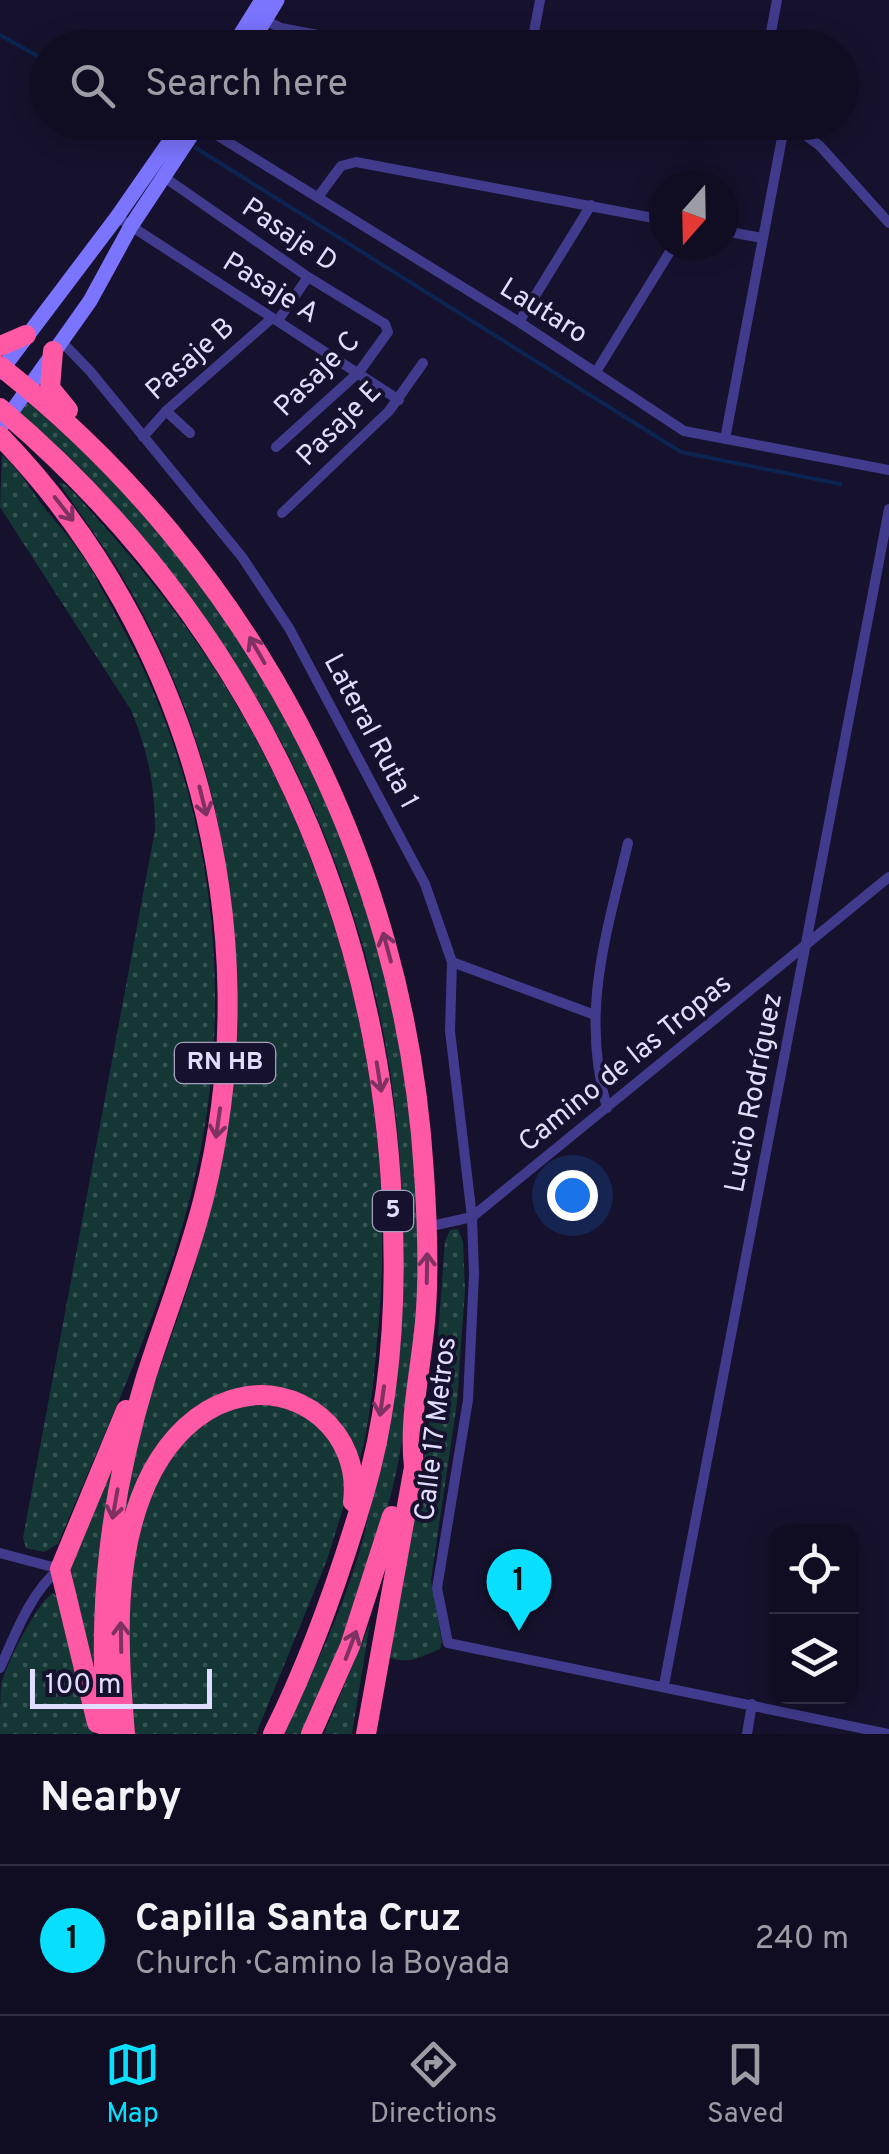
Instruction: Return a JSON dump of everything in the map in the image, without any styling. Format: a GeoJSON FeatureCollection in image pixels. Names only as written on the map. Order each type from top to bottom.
{"type":"FeatureCollection","features":[{"type":"Feature","properties":{"kind":"highway"},"geometry":{"type":"LineString","coordinates":[[0,346],[26,336]]}},
{"type":"Feature","properties":{"kind":"highway"},"geometry":{"type":"LineString","coordinates":[[57,346],[50,388],[74,417],[79,434]]}},
{"type":"Feature","properties":{"kind":"highway"},"geometry":{"type":"LineString","coordinates":[[1,369],[28,388],[142,496],[191,555],[246,633],[297,718],[338,803],[380,922],[411,1049],[427,1227],[419,1387],[394,1511],[368,1600],[311,1734]]}},
{"type":"Feature","properties":{"kind":"highway","name":"5"},"geometry":{"type":"LineString","coordinates":[[2,425],[56,458],[154,565],[200,624],[247,699],[303,809],[356,962],[387,1124],[393,1224],[388,1360],[364,1494],[322,1616],[273,1734]]}},
{"type":"Feature","properties":{"kind":"highway","name":"RN HB"},"geometry":{"type":"LineString","coordinates":[[2,425],[72,519],[140,630],[194,767],[219,879],[226,939],[227,1010],[216,1140],[195,1230],[147,1374],[121,1468],[107,1554],[102,1619],[108,1734]]}},
{"type":"Feature","properties":{"kind":"highway"},"geometry":{"type":"LineString","coordinates":[[100,1734],[60,1568],[132,1396],[147,1374]]}},
{"type":"Feature","properties":{"kind":"highway"},"geometry":{"type":"LineString","coordinates":[[126,1734],[121,1606],[128,1543],[134,1516],[154,1469],[193,1420],[218,1405],[248,1396],[280,1397],[316,1412],[345,1446],[354,1472],[346,1543]]}},
{"type":"Feature","properties":{"kind":"highway"},"geometry":{"type":"LineString","coordinates":[[366,1734],[414,1467],[410,1434]]}},
{"type":"Feature","properties":{"kind":"street"},"geometry":{"type":"LineString","coordinates":[[277,0],[261,12],[282,28],[292,30]]}},
{"type":"Feature","properties":{"kind":"street"},"geometry":{"type":"LineString","coordinates":[[535,30],[540,0]]}},
{"type":"Feature","properties":{"kind":"street"},"geometry":{"type":"LineString","coordinates":[[772,30],[778,0]]}},
{"type":"Feature","properties":{"kind":"street"},"geometry":{"type":"LineString","coordinates":[[2,425],[90,301],[124,222],[182,140]]}},
{"type":"Feature","properties":{"kind":"street"},"geometry":{"type":"LineString","coordinates":[[1,369],[64,282],[164,177],[185,140]]}},
{"type":"Feature","properties":{"kind":"street","name":"Lautaro"},"geometry":{"type":"LineString","coordinates":[[222,140],[519,322],[684,431],[889,470]]}},
{"type":"Feature","properties":{"kind":"street"},"geometry":{"type":"LineString","coordinates":[[725,440],[783,140]]}},
{"type":"Feature","properties":{"kind":"street"},"geometry":{"type":"LineString","coordinates":[[810,140],[832,158],[889,222]]}},
{"type":"Feature","properties":{"kind":"street"},"geometry":{"type":"LineString","coordinates":[[318,197],[341,166],[356,162],[649,217]]}},
{"type":"Feature","properties":{"kind":"street","name":"Pasaje D"},"geometry":{"type":"LineString","coordinates":[[164,177],[308,277],[384,324],[388,332]]}},
{"type":"Feature","properties":{"kind":"street"},"geometry":{"type":"LineString","coordinates":[[519,322],[590,204]]}},
{"type":"Feature","properties":{"kind":"street","name":"Pasaje A"},"geometry":{"type":"LineString","coordinates":[[124,222],[399,400]]}},
{"type":"Feature","properties":{"kind":"street"},"geometry":{"type":"LineString","coordinates":[[739,234],[762,238]]}},
{"type":"Feature","properties":{"kind":"street"},"geometry":{"type":"LineString","coordinates":[[596,372],[665,260]]}},
{"type":"Feature","properties":{"kind":"street","name":"Pasaje B"},"geometry":{"type":"LineString","coordinates":[[143,436],[166,411],[275,319],[308,277]]}},
{"type":"Feature","properties":{"kind":"street"},"geometry":{"type":"LineString","coordinates":[[64,282],[81,287],[90,301]]}},
{"type":"Feature","properties":{"kind":"street","name":"Pasaje C"},"geometry":{"type":"LineString","coordinates":[[276,447],[360,372],[388,332]]}},
{"type":"Feature","properties":{"kind":"street","name":"Lateral Ruta 1"},"geometry":{"type":"LineString","coordinates":[[57,346],[90,371],[242,556],[290,628],[426,884],[452,962],[450,1031],[472,1217]]}},
{"type":"Feature","properties":{"kind":"street","name":"Pasaje E"},"geometry":{"type":"LineString","coordinates":[[282,513],[399,400],[424,363]]}},
{"type":"Feature","properties":{"kind":"street"},"geometry":{"type":"LineString","coordinates":[[166,411],[190,433]]}},
{"type":"Feature","properties":{"kind":"street","name":"Lucio Rodríguez"},"geometry":{"type":"LineString","coordinates":[[664,1685],[889,509]]}},
{"type":"Feature","properties":{"kind":"street"},"geometry":{"type":"LineString","coordinates":[[607,1108],[597,1071],[594,1015],[604,942],[628,843]]}},
{"type":"Feature","properties":{"kind":"street","name":"Camino de las Tropas"},"geometry":{"type":"LineString","coordinates":[[427,1227],[472,1217],[889,877]]}},
{"type":"Feature","properties":{"kind":"street"},"geometry":{"type":"LineString","coordinates":[[452,962],[594,1015]]}},
{"type":"Feature","properties":{"kind":"street","name":"Calle 17 Metros"},"geometry":{"type":"LineString","coordinates":[[472,1217],[474,1274],[468,1400],[437,1588],[448,1644],[664,1685]]}},
{"type":"Feature","properties":{"kind":"street"},"geometry":{"type":"LineString","coordinates":[[0,1553],[60,1568]]}},
{"type":"Feature","properties":{"kind":"street"},"geometry":{"type":"LineString","coordinates":[[0,1668],[36,1596],[60,1568]]}},
{"type":"Feature","properties":{"kind":"street"},"geometry":{"type":"LineString","coordinates":[[664,1685],[889,1734]]}},
{"type":"Feature","properties":{"kind":"street"},"geometry":{"type":"LineString","coordinates":[[747,1734],[752,1704]]}},
{"type":"Feature","properties":{"kind":"green space"},"geometry":{"type":"Polygon","coordinates":[[[28,402],[100,468],[166,541],[227,619],[280,702],[349,858],[376,942],[396,1027],[410,1114],[417,1201],[418,1288],[411,1376],[398,1463],[380,1533],[303,1734],[283,1734],[337,1616],[367,1524],[400,1288],[398,1137],[380,1018],[350,903],[306,793],[251,689],[184,590],[106,498],[18,413],[28,402]]]}},
{"type":"Feature","properties":{"kind":"green space"},"geometry":{"type":"Polygon","coordinates":[[[2,455],[86,561],[152,689],[178,760],[198,832],[210,907],[215,982],[213,1057],[204,1132],[188,1206],[129,1377],[58,1544],[44,1552],[26,1548],[23,1538],[155,814],[149,769],[131,710],[0,507],[2,455]]]}},
{"type":"Feature","properties":{"kind":"green space"},"geometry":{"type":"Polygon","coordinates":[[[61,482],[162,595],[218,675],[267,760],[307,850],[339,943],[363,1039],[377,1136],[382,1234],[378,1332],[360,1459],[340,1422],[320,1405],[204,1402],[123,1536],[125,1499],[140,1428],[189,1286],[219,1164],[232,1076],[235,989],[231,903],[217,817],[194,734],[161,651],[119,571],[61,482]]]}},
{"type":"Feature","properties":{"kind":"green space"},"geometry":{"type":"Polygon","coordinates":[[[458,1229],[463,1242],[465,1290],[457,1403],[431,1580],[442,1642],[440,1649],[402,1661],[389,1657],[433,1404],[445,1241],[450,1230],[458,1229]]]}},
{"type":"Feature","properties":{"kind":"green space"},"geometry":{"type":"Polygon","coordinates":[[[264,1402],[300,1410],[337,1446],[346,1488],[327,1560],[256,1734],[134,1734],[131,1603],[144,1513],[161,1473],[185,1439],[219,1413],[264,1402]]]}},
{"type":"Feature","properties":{"kind":"green space"},"geometry":{"type":"Polygon","coordinates":[[[115,1457],[95,1678],[92,1678],[69,1560],[115,1457]]]}},
{"type":"Feature","properties":{"kind":"green space"},"geometry":{"type":"Polygon","coordinates":[[[53,1593],[64,1602],[93,1734],[0,1734],[4,1676],[31,1621],[53,1593]]]}},
{"type":"Feature","properties":{"kind":"green space"},"geometry":{"type":"Polygon","coordinates":[[[370,1623],[352,1734],[324,1734],[370,1623]]]}},
{"type":"Feature","properties":{"kind":"waterway"},"geometry":{"type":"LineString","coordinates":[[0,35],[30,52]]}},
{"type":"Feature","properties":{"kind":"waterway"},"geometry":{"type":"LineString","coordinates":[[196,148],[681,452],[840,484]]}},
{"type":"Feature","properties":{"kind":"place","name":"Capilla Santa Cruz"},"geometry":{"type":"Point","coordinates":[519,1631]}}]}
